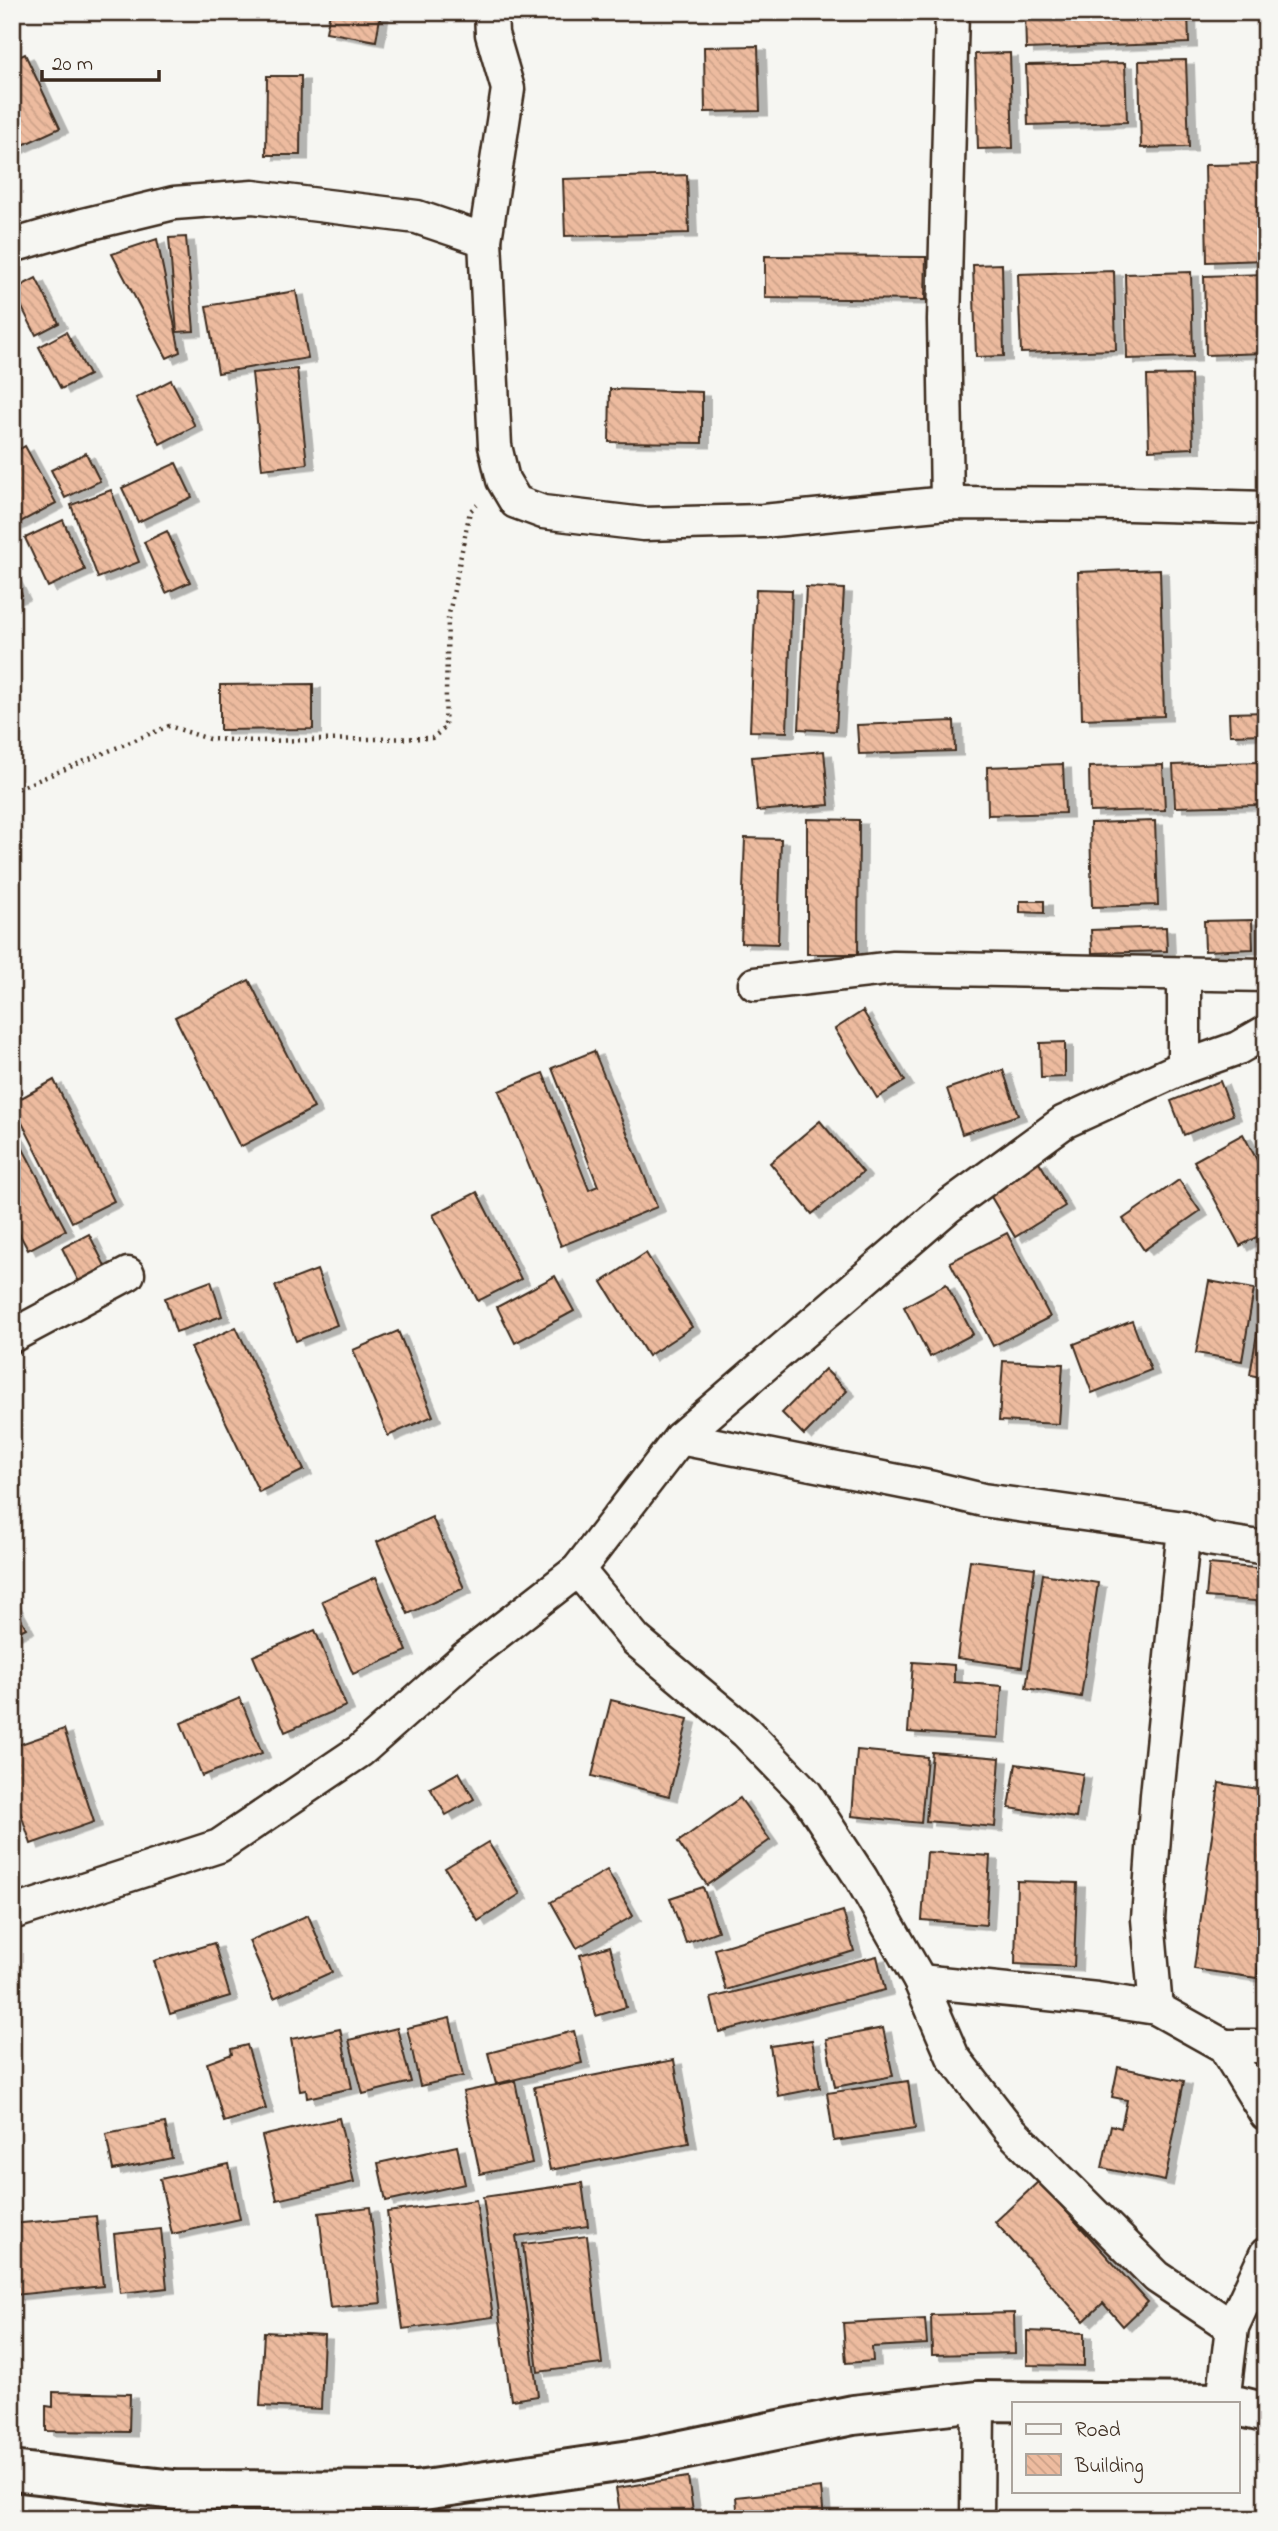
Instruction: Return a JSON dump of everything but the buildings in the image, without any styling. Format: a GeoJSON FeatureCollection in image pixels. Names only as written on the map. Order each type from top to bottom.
{"type":"FeatureCollection","features":[{"type":"Feature","properties":{"kind":"street"},"geometry":{"type":"LineString","coordinates":[[491,12],[492,34],[508,89],[485,240],[495,446],[503,480],[516,502],[543,512],[643,524],[763,521],[947,503],[1266,508]]}},
{"type":"Feature","properties":{"kind":"street"},"geometry":{"type":"LineString","coordinates":[[947,503],[944,320],[952,12]]}},
{"type":"Feature","properties":{"kind":"street"},"geometry":{"type":"LineString","coordinates":[[12,246],[174,203],[253,197],[417,218],[485,240]]}},
{"type":"Feature","properties":{"kind":"street"},"geometry":{"type":"LineString","coordinates":[[755,984],[894,968],[1266,975]]}},
{"type":"Feature","properties":{"kind":"street"},"geometry":{"type":"LineString","coordinates":[[1184,975],[1184,1067]]}},
{"type":"Feature","properties":{"kind":"street"},"geometry":{"type":"LineString","coordinates":[[12,1913],[219,1846],[360,1751],[465,1658],[578,1570],[680,1438],[949,1206],[1064,1122],[1184,1067],[1238,1048],[1266,1032]]}},
{"type":"Feature","properties":{"kind":"street"},"geometry":{"type":"LineString","coordinates":[[12,1336],[128,1273]]}},
{"type":"Feature","properties":{"kind":"street"},"geometry":{"type":"LineString","coordinates":[[680,1438],[983,1500],[1184,1528],[1208,1539],[1266,1548]]}},
{"type":"Feature","properties":{"kind":"street"},"geometry":{"type":"LineString","coordinates":[[1156,2008],[1148,1919],[1157,1795],[1184,1528]]}},
{"type":"Feature","properties":{"kind":"street"},"geometry":{"type":"LineString","coordinates":[[578,1570],[636,1640],[746,1732],[806,1794],[861,1878],[920,1981],[953,2057],[1007,2128],[1157,2277],[1232,2327]]}},
{"type":"Feature","properties":{"kind":"street"},"geometry":{"type":"LineString","coordinates":[[920,1981],[1097,1998],[1156,2008],[1224,2046],[1266,2114]]}},
{"type":"Feature","properties":{"kind":"street"},"geometry":{"type":"LineString","coordinates":[[1224,2046],[1266,2046]]}},
{"type":"Feature","properties":{"kind":"street"},"geometry":{"type":"LineString","coordinates":[[1229,2402],[1232,2327],[1266,2254]]}},
{"type":"Feature","properties":{"kind":"street"},"geometry":{"type":"LineString","coordinates":[[977,2519],[978,2401]]}},
{"type":"Feature","properties":{"kind":"street"},"geometry":{"type":"LineString","coordinates":[[12,2472],[175,2490],[417,2491],[638,2459],[853,2415],[978,2401],[1062,2402]]}},
{"type":"Feature","properties":{"kind":"street"},"geometry":{"type":"LineString","coordinates":[[1240,2407],[1266,2413]]}},
{"type":"Feature","properties":{"kind":"path"},"geometry":{"type":"LineString","coordinates":[[12,791],[169,726],[209,739],[346,741],[432,738],[444,728],[447,619],[470,511],[503,480]]}}]}
